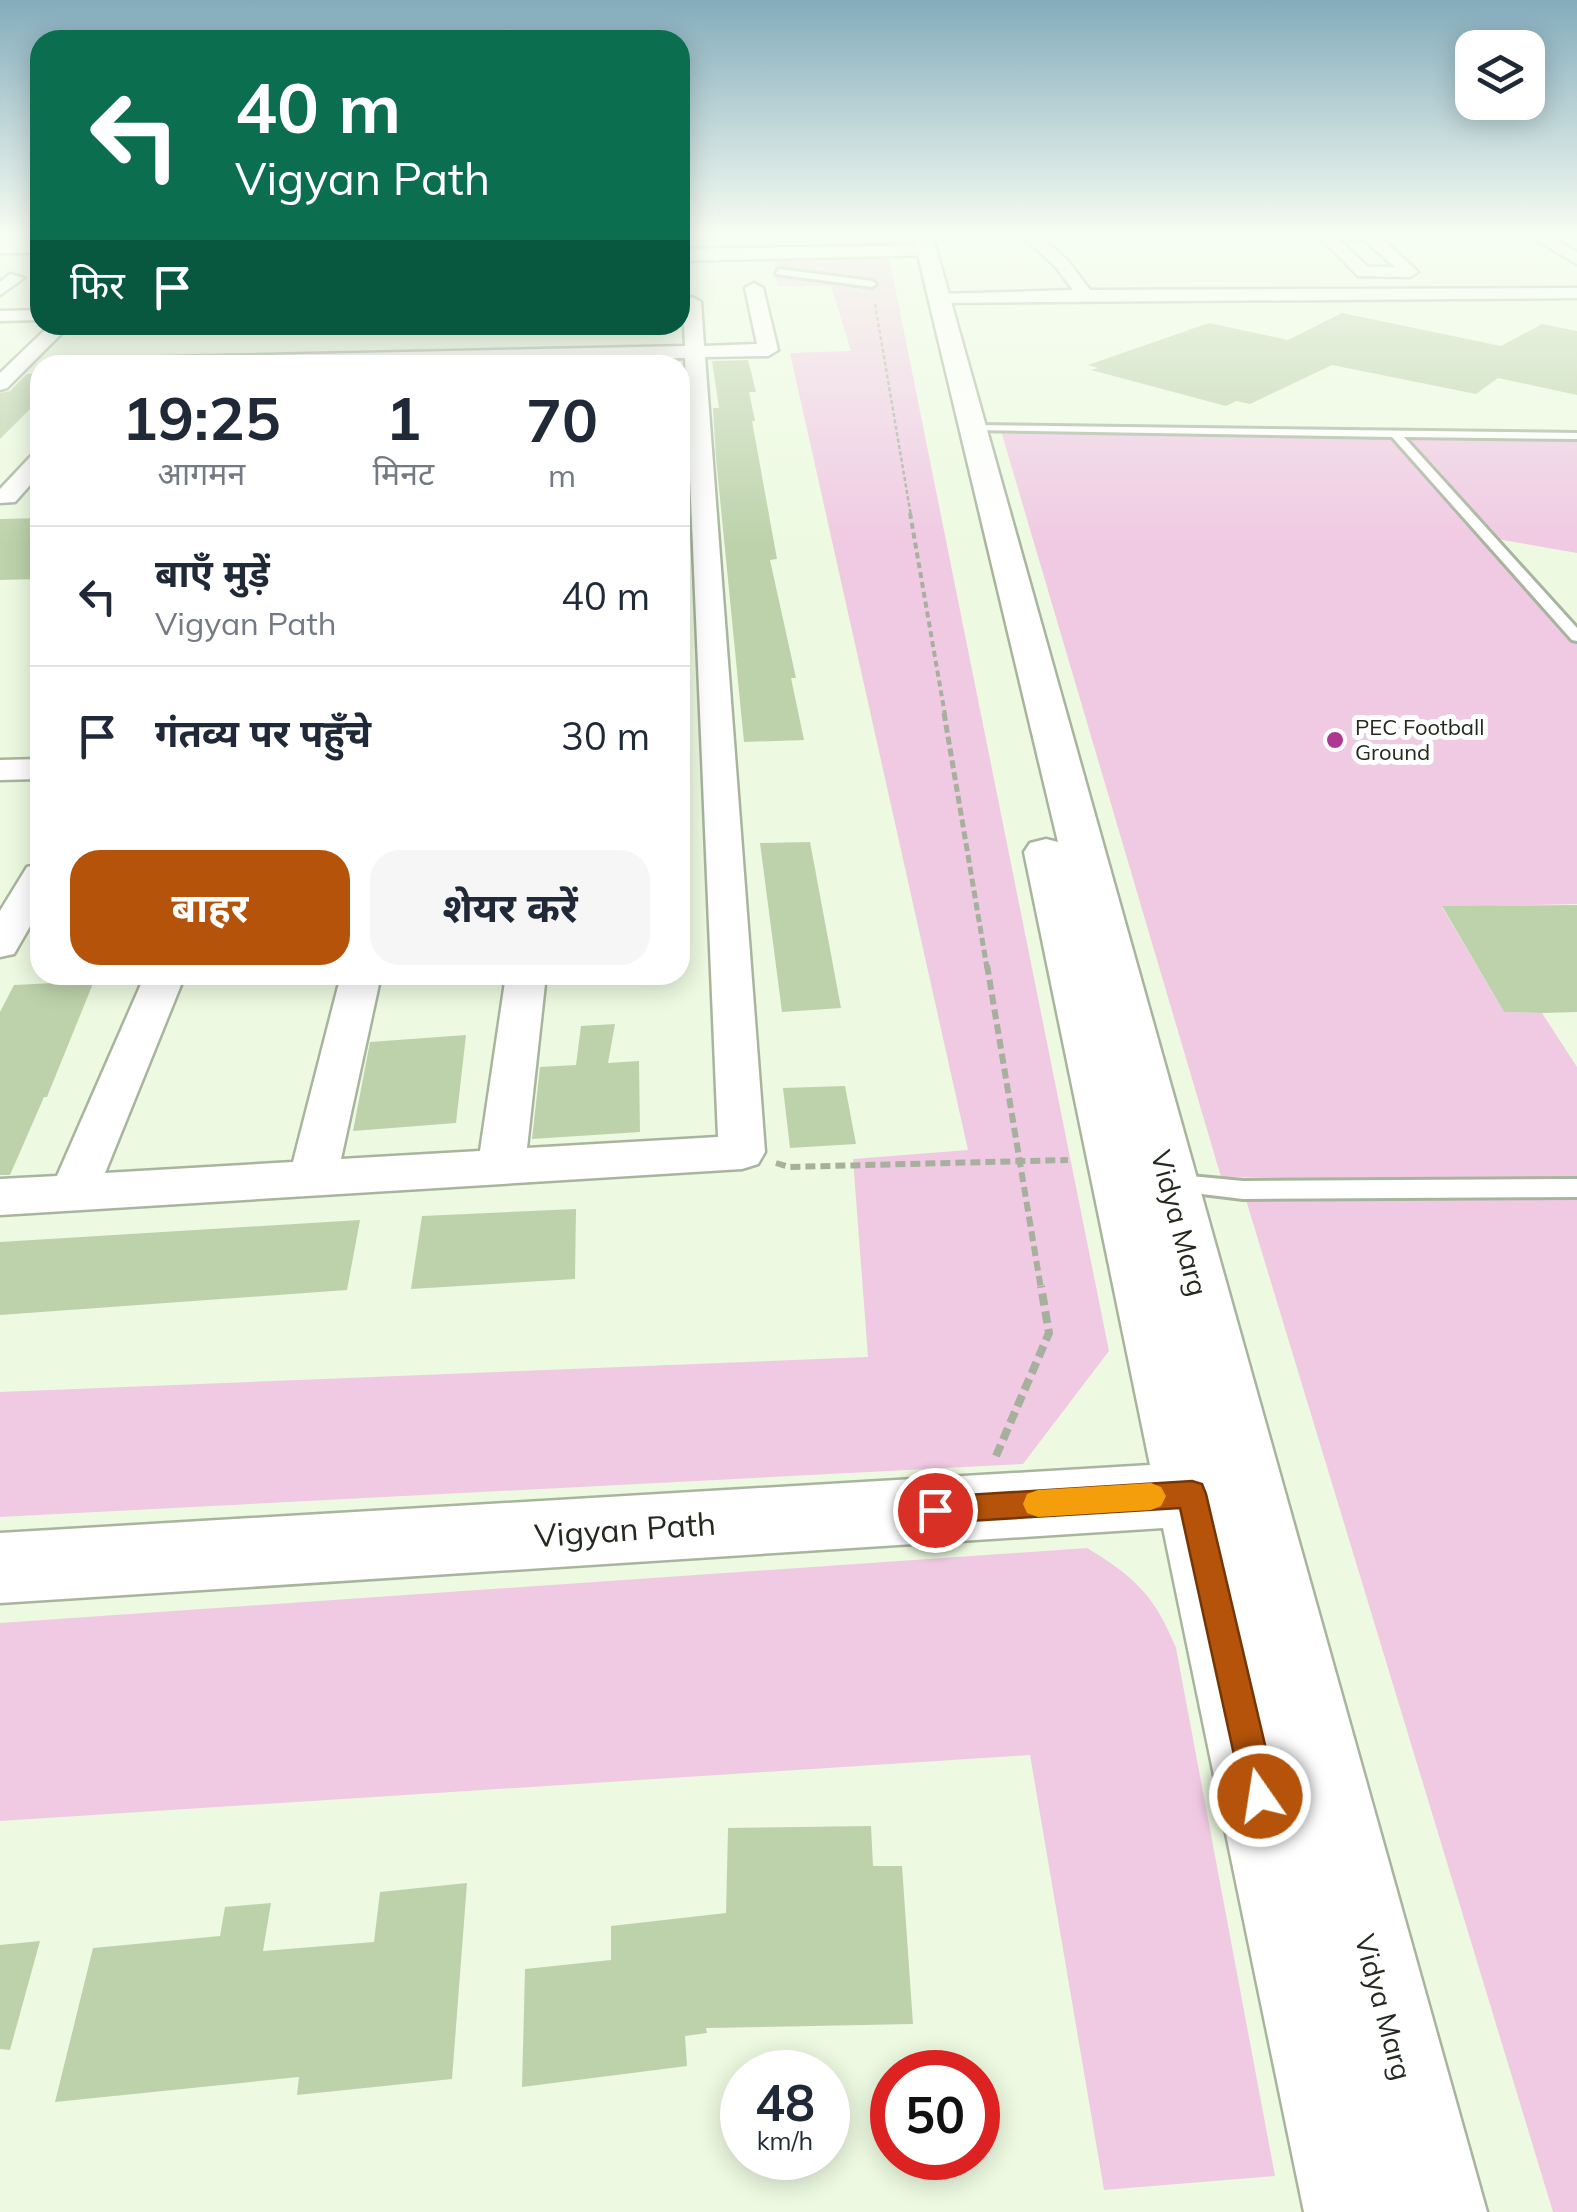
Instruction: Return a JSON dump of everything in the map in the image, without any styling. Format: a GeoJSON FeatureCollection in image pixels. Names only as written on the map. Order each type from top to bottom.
{"type":"FeatureCollection","features":[{"type":"Feature","properties":{"kind":"main road","name":"Vidya Marg"},"geometry":{"type":"LineString","coordinates":[[937,337],[1118,1171],[1220,1492],[1437,2212]]}},
{"type":"Feature","properties":{"kind":"main road","name":"Vidya Marg"},"geometry":{"type":"LineString","coordinates":[[949,337],[1169,1184],[1220,1492],[1354,2212]]}},
{"type":"Feature","properties":{"kind":"main road","name":"Vigyan Path"},"geometry":{"type":"LineString","coordinates":[[0,1568],[1220,1492]]}},
{"type":"Feature","properties":{"kind":"street"},"geometry":{"type":"LineString","coordinates":[[0,384],[9,366],[45,337]]}},
{"type":"Feature","properties":{"kind":"street"},"geometry":{"type":"LineString","coordinates":[[600,355],[676,337]]}},
{"type":"Feature","properties":{"kind":"street"},"geometry":{"type":"LineString","coordinates":[[706,337],[768,350],[764,337]]}},
{"type":"Feature","properties":{"kind":"street"},"geometry":{"type":"LineString","coordinates":[[0,1197],[742,1152],[714,673],[692,522],[690,355]]}},
{"type":"Feature","properties":{"kind":"street"},"geometry":{"type":"LineString","coordinates":[[0,393],[27,393]]}},
{"type":"Feature","properties":{"kind":"street"},"geometry":{"type":"LineString","coordinates":[[13,454],[30,456]]}},
{"type":"Feature","properties":{"kind":"street"},"geometry":{"type":"LineString","coordinates":[[3,497],[30,468]]}},
{"type":"Feature","properties":{"kind":"street"},"geometry":{"type":"LineString","coordinates":[[3,497],[30,496]]}},
{"type":"Feature","properties":{"kind":"street"},"geometry":{"type":"LineString","coordinates":[[690,673],[714,673]]}},
{"type":"Feature","properties":{"kind":"street"},"geometry":{"type":"LineString","coordinates":[[690,747],[718,746]]}},
{"type":"Feature","properties":{"kind":"street"},"geometry":{"type":"LineString","coordinates":[[0,770],[30,769]]}},
{"type":"Feature","properties":{"kind":"street"},"geometry":{"type":"LineString","coordinates":[[0,945],[30,892]]}},
{"type":"Feature","properties":{"kind":"street"},"geometry":{"type":"LineString","coordinates":[[73,1192],[161,985]]}},
{"type":"Feature","properties":{"kind":"street"},"geometry":{"type":"LineString","coordinates":[[312,1178],[359,985]]}},
{"type":"Feature","properties":{"kind":"street"},"geometry":{"type":"LineString","coordinates":[[500,1166],[525,985]]}},
{"type":"Feature","properties":{"kind":"lane"},"geometry":{"type":"LineString","coordinates":[[973,428],[1577,436]]}},
{"type":"Feature","properties":{"kind":"lane"},"geometry":{"type":"LineString","coordinates":[[1395,434],[1577,636]]}},
{"type":"Feature","properties":{"kind":"lane"},"geometry":{"type":"LineString","coordinates":[[1118,1171],[1169,1184],[1242,1190],[1577,1188]]}},
{"type":"Feature","properties":{"kind":"path"},"geometry":{"type":"LineString","coordinates":[[881,337],[1049,1333],[974,1508]]}},
{"type":"Feature","properties":{"kind":"path"},"geometry":{"type":"LineString","coordinates":[[742,1152],[789,1167],[1020,1162],[1118,1171]]}},
{"type":"Feature","properties":{"kind":"shaded area"},"geometry":{"type":"Polygon","coordinates":[[[847,337],[905,337],[1109,1351],[1023,1464],[0,1517],[0,1392],[868,1357],[853,1159],[968,1150],[790,353],[851,351],[847,337]]]}},
{"type":"Feature","properties":{"kind":"shaded area","name":"PEC Football Ground"},"geometry":{"type":"Polygon","coordinates":[[[1001,431],[1394,435],[1577,640],[1577,904],[1442,907],[1504,1012],[1542,1013],[1577,1067],[1577,1182],[1221,1177],[1001,431]]]}},
{"type":"Feature","properties":{"kind":"shaded area"},"geometry":{"type":"Polygon","coordinates":[[[1397,435],[1577,437],[1577,553],[1491,538],[1397,435]]]}},
{"type":"Feature","properties":{"kind":"shaded area"},"geometry":{"type":"Polygon","coordinates":[[[1243,1190],[1577,1192],[1577,2212],[1553,2212],[1243,1190]]]}},
{"type":"Feature","properties":{"kind":"shaded area"},"geometry":{"type":"Polygon","coordinates":[[[1087,1548],[1142,1589],[1176,1648],[1275,2176],[1104,2190],[1030,1755],[0,1821],[0,1623],[1087,1548]]]}},
{"type":"Feature","properties":{"kind":"building"},"geometry":{"type":"Polygon","coordinates":[[[1168,337],[1459,337],[1501,346],[1517,337],[1577,337],[1577,395],[1498,378],[1476,394],[1332,365],[1250,404],[1236,401],[1226,406],[1091,370],[1098,368],[1088,365],[1168,337]]]}},
{"type":"Feature","properties":{"kind":"building"},"geometry":{"type":"Polygon","coordinates":[[[748,360],[756,392],[749,392],[752,421],[777,559],[770,560],[796,678],[791,678],[804,740],[744,742],[716,458],[713,408],[719,408],[712,361],[748,360]]]}},
{"type":"Feature","properties":{"kind":"building"},"geometry":{"type":"Polygon","coordinates":[[[30,374],[30,409],[0,439],[0,393],[10,391],[30,374]]]}},
{"type":"Feature","properties":{"kind":"building"},"geometry":{"type":"Polygon","coordinates":[[[30,518],[30,579],[0,580],[0,519],[30,518]]]}},
{"type":"Feature","properties":{"kind":"building"},"geometry":{"type":"Polygon","coordinates":[[[810,842],[841,1008],[782,1012],[760,843],[810,842]]]}},
{"type":"Feature","properties":{"kind":"building"},"geometry":{"type":"Polygon","coordinates":[[[1577,905],[1577,1012],[1542,1013],[1504,1012],[1442,906],[1577,905]]]}},
{"type":"Feature","properties":{"kind":"building"},"geometry":{"type":"Polygon","coordinates":[[[14,985],[92,985],[10,1175],[0,1175],[0,1012],[14,985]]]}},
{"type":"Feature","properties":{"kind":"building"},"geometry":{"type":"Polygon","coordinates":[[[615,1024],[608,1063],[639,1061],[640,1132],[532,1139],[540,1067],[576,1065],[581,1026],[615,1024]]]}},
{"type":"Feature","properties":{"kind":"building"},"geometry":{"type":"Polygon","coordinates":[[[466,1035],[456,1123],[353,1131],[370,1042],[466,1035]]]}},
{"type":"Feature","properties":{"kind":"building"},"geometry":{"type":"Polygon","coordinates":[[[845,1086],[856,1144],[790,1148],[783,1088],[845,1086]]]}},
{"type":"Feature","properties":{"kind":"building"},"geometry":{"type":"Polygon","coordinates":[[[576,1209],[575,1279],[411,1289],[422,1216],[576,1209]]]}},
{"type":"Feature","properties":{"kind":"building"},"geometry":{"type":"Polygon","coordinates":[[[360,1220],[347,1290],[0,1315],[0,1242],[360,1220]]]}},
{"type":"Feature","properties":{"kind":"building"},"geometry":{"type":"Polygon","coordinates":[[[871,1826],[873,1866],[902,1866],[913,2024],[706,2028],[707,2033],[685,2036],[687,2066],[522,2087],[525,1969],[611,1960],[611,1926],[726,1913],[728,1828],[871,1826]]]}},
{"type":"Feature","properties":{"kind":"building"},"geometry":{"type":"Polygon","coordinates":[[[467,1883],[452,2079],[297,2095],[299,2077],[55,2102],[93,1948],[220,1936],[225,1907],[271,1903],[263,1951],[374,1942],[380,1892],[467,1883]]]}},
{"type":"Feature","properties":{"kind":"building"},"geometry":{"type":"Polygon","coordinates":[[[40,1941],[10,2050],[0,2049],[0,1945],[40,1941]]]}},
{"type":"Feature","properties":{"kind":"slow traffic"},"geometry":{"type":"LineString","coordinates":[[1038,1504],[1151,1496]]}},
{"type":"Feature","properties":{"kind":"place","name":"PEC Football Ground"},"geometry":{"type":"Point","coordinates":[1335,740]}},
{"type":"Feature","properties":{"kind":"route"},"geometry":{"type":"LineString","coordinates":[[935,1510],[1192,1494],[1260,1796]]}}]}
